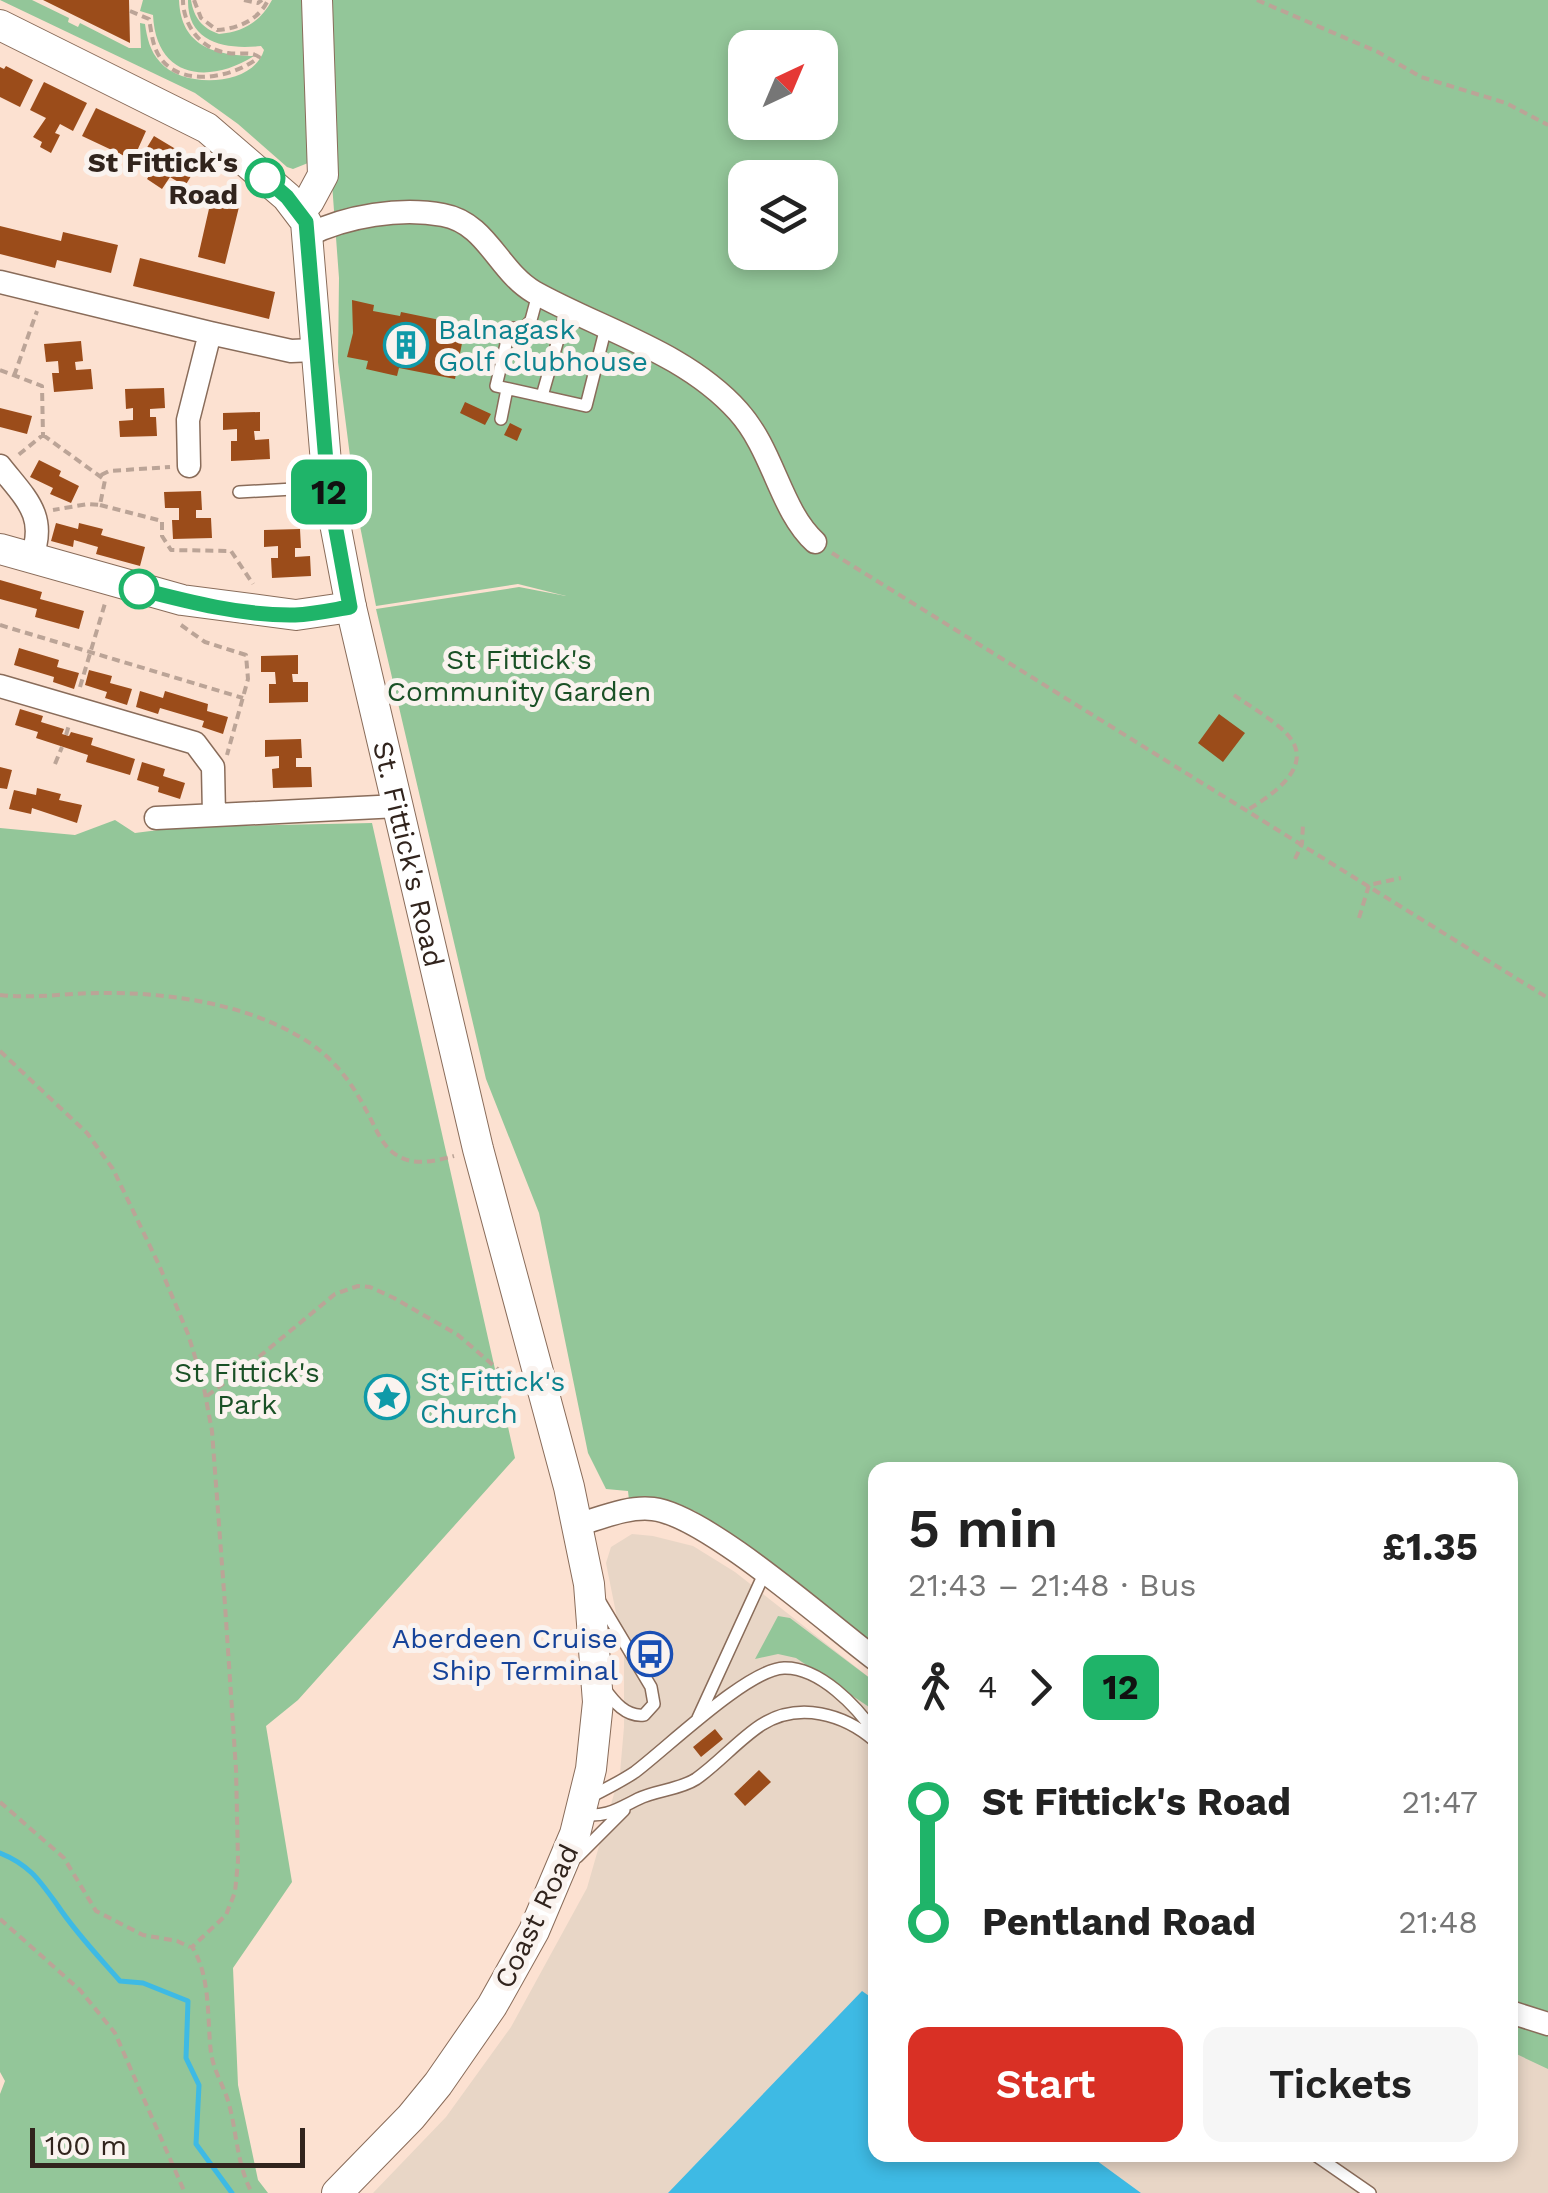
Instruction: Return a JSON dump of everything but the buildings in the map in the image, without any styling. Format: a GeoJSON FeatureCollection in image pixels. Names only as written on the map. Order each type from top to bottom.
{"type":"FeatureCollection","features":[{"type":"Feature","properties":{"kind":"street"},"geometry":{"type":"LineString","coordinates":[[304,223],[309,201],[323,175],[317,0]]}},
{"type":"Feature","properties":{"kind":"street"},"geometry":{"type":"LineString","coordinates":[[0,25],[207,128],[304,223],[405,213],[444,215],[465,222],[480,233],[507,270],[538,294],[691,371],[735,408],[756,433],[796,519],[815,542]]}},
{"type":"Feature","properties":{"kind":"street","name":"St. Fittick's Road"},"geometry":{"type":"LineString","coordinates":[[304,223],[328,486],[350,607],[478,1149],[578,1525]]}},
{"type":"Feature","properties":{"kind":"street"},"geometry":{"type":"LineString","coordinates":[[0,282],[210,333],[291,350],[314,350]]}},
{"type":"Feature","properties":{"kind":"street"},"geometry":{"type":"LineString","coordinates":[[189,466],[188,420],[210,333]]}},
{"type":"Feature","properties":{"kind":"street"},"geometry":{"type":"LineString","coordinates":[[1,467],[40,526],[32,558]]}},
{"type":"Feature","properties":{"kind":"street"},"geometry":{"type":"LineString","coordinates":[[0,549],[182,600],[296,615],[350,607]]}},
{"type":"Feature","properties":{"kind":"street"},"geometry":{"type":"LineString","coordinates":[[0,686],[195,743],[213,767],[214,815]]}},
{"type":"Feature","properties":{"kind":"street"},"geometry":{"type":"LineString","coordinates":[[156,818],[398,806]]}},
{"type":"Feature","properties":{"kind":"street"},"geometry":{"type":"LineString","coordinates":[[578,1525],[639,1508],[657,1509],[698,1527],[868,1654]]}},
{"type":"Feature","properties":{"kind":"street","name":"Coast Road"},"geometry":{"type":"LineString","coordinates":[[337,2193],[411,2117],[471,2038],[534,1931],[561,1874],[582,1807],[596,1727],[589,1584],[578,1525]]}},
{"type":"Feature","properties":{"kind":"street"},"geometry":{"type":"LineString","coordinates":[[1518,2015],[1548,2024]]}},
{"type":"Feature","properties":{"kind":"lane"},"geometry":{"type":"LineString","coordinates":[[538,294],[532,320],[524,328],[510,328],[496,386],[586,406],[606,327]]}},
{"type":"Feature","properties":{"kind":"lane"},"geometry":{"type":"LineString","coordinates":[[542,396],[567,308]]}},
{"type":"Feature","properties":{"kind":"lane"},"geometry":{"type":"LineString","coordinates":[[501,419],[507,389]]}},
{"type":"Feature","properties":{"kind":"lane"},"geometry":{"type":"LineString","coordinates":[[239,492],[328,486]]}},
{"type":"Feature","properties":{"kind":"lane"},"geometry":{"type":"LineString","coordinates":[[696,1722],[764,1574]]}},
{"type":"Feature","properties":{"kind":"lane"},"geometry":{"type":"LineString","coordinates":[[589,1584],[652,1687],[652,1708],[644,1715],[628,1712],[611,1698],[596,1676]]}},
{"type":"Feature","properties":{"kind":"lane"},"geometry":{"type":"LineString","coordinates":[[868,1724],[830,1687],[790,1668],[778,1668],[753,1679],[582,1807],[602,1817],[692,1781],[757,1728],[788,1714],[832,1716],[868,1735]]}},
{"type":"Feature","properties":{"kind":"lane"},"geometry":{"type":"LineString","coordinates":[[561,1874],[630,1803]]}},
{"type":"Feature","properties":{"kind":"lane"},"geometry":{"type":"LineString","coordinates":[[1325,2162],[1370,2193]]}},
{"type":"Feature","properties":{"kind":"path"},"geometry":{"type":"LineString","coordinates":[[130,11],[150,19],[156,51],[166,64],[181,72],[197,77],[233,73],[259,57],[254,52],[216,51],[200,40],[183,13],[183,0]]}},
{"type":"Feature","properties":{"kind":"path"},"geometry":{"type":"LineString","coordinates":[[194,0],[200,18],[216,30],[241,25],[264,9],[265,0],[244,0]]}},
{"type":"Feature","properties":{"kind":"path"},"geometry":{"type":"LineString","coordinates":[[1257,0],[1378,52],[1421,76],[1506,103],[1548,125]]}},
{"type":"Feature","properties":{"kind":"path"},"geometry":{"type":"LineString","coordinates":[[14,376],[44,292]]}},
{"type":"Feature","properties":{"kind":"path"},"geometry":{"type":"LineString","coordinates":[[0,370],[42,386],[43,435]]}},
{"type":"Feature","properties":{"kind":"path"},"geometry":{"type":"LineString","coordinates":[[1,467],[43,435]]}},
{"type":"Feature","properties":{"kind":"path"},"geometry":{"type":"LineString","coordinates":[[43,435],[105,480],[100,505]]}},
{"type":"Feature","properties":{"kind":"path"},"geometry":{"type":"LineString","coordinates":[[101,476],[109,471],[189,466]]}},
{"type":"Feature","properties":{"kind":"path"},"geometry":{"type":"LineString","coordinates":[[34,514],[88,504],[162,521],[162,536],[171,550],[230,551],[262,597],[260,612]]}},
{"type":"Feature","properties":{"kind":"path"},"geometry":{"type":"LineString","coordinates":[[815,542],[1548,998]]}},
{"type":"Feature","properties":{"kind":"path"},"geometry":{"type":"LineString","coordinates":[[66,735],[112,582]]}},
{"type":"Feature","properties":{"kind":"path"},"geometry":{"type":"LineString","coordinates":[[182,600],[175,620],[205,642],[246,655],[248,679],[225,760],[213,767]]}},
{"type":"Feature","properties":{"kind":"path"},"geometry":{"type":"LineString","coordinates":[[0,625],[242,698]]}},
{"type":"Feature","properties":{"kind":"path"},"geometry":{"type":"LineString","coordinates":[[1234,695],[1292,740],[1297,758],[1280,788],[1246,811]]}},
{"type":"Feature","properties":{"kind":"path"},"geometry":{"type":"LineString","coordinates":[[56,764],[62,747]]}},
{"type":"Feature","properties":{"kind":"path"},"geometry":{"type":"LineString","coordinates":[[1294,859],[1302,844],[1303,823]]}},
{"type":"Feature","properties":{"kind":"path"},"geometry":{"type":"LineString","coordinates":[[1368,886],[1401,878]]}},
{"type":"Feature","properties":{"kind":"path"},"geometry":{"type":"LineString","coordinates":[[1359,918],[1368,886]]}},
{"type":"Feature","properties":{"kind":"path"},"geometry":{"type":"LineString","coordinates":[[0,996],[146,995],[244,1014],[296,1034],[332,1060],[397,1156],[428,1162],[478,1149]]}},
{"type":"Feature","properties":{"kind":"path"},"geometry":{"type":"LineString","coordinates":[[0,1051],[86,1133],[113,1170],[188,1334],[206,1396],[225,1605],[238,1861],[235,1892],[226,1915],[192,1948]]}},
{"type":"Feature","properties":{"kind":"path"},"geometry":{"type":"LineString","coordinates":[[206,1396],[335,1294],[358,1286],[370,1286],[458,1336],[505,1374],[537,1366]]}},
{"type":"Feature","properties":{"kind":"path"},"geometry":{"type":"LineString","coordinates":[[0,1802],[64,1858],[96,1912],[143,1935],[177,1940],[192,1948],[199,1962],[213,2064],[228,2098],[242,2168],[252,2193]]}},
{"type":"Feature","properties":{"kind":"path"},"geometry":{"type":"LineString","coordinates":[[0,1919],[80,1990],[114,2033],[185,2193]]}},
{"type":"Feature","properties":{"kind":"shaded area"},"geometry":{"type":"Polygon","coordinates":[[[632,1534],[693,1546],[735,1572],[868,1676],[868,2162],[1518,2162],[1518,2025],[1548,2033],[1548,2193],[373,2193],[446,2117],[511,2027],[587,1888],[620,1773],[624,1727],[624,1653],[606,1563],[611,1547],[632,1534]]]}},
{"type":"Feature","properties":{"kind":"green space"},"geometry":{"type":"Polygon","coordinates":[[[0,0],[32,0],[69,18],[68,22],[78,27],[80,23],[129,48],[141,48],[140,23],[145,24],[154,53],[171,71],[184,77],[217,80],[246,71],[264,50],[261,46],[222,45],[201,35],[189,14],[188,0],[200,22],[219,34],[251,24],[272,0],[303,0],[308,163],[293,169],[287,167],[195,93],[0,0]]]}},
{"type":"Feature","properties":{"kind":"green space"},"geometry":{"type":"Polygon","coordinates":[[[143,0],[179,0],[181,16],[193,38],[214,50],[254,56],[219,71],[187,70],[164,52],[156,36],[153,15],[140,11],[143,0]]]}},
{"type":"Feature","properties":{"kind":"green space","name":"St Fittick's Community Garden"},"geometry":{"type":"Polygon","coordinates":[[[327,0],[1548,0],[1548,2015],[1518,2006],[1518,1462],[868,1462],[868,1642],[695,1511],[660,1498],[629,1500],[628,1491],[606,1489],[588,1453],[539,1213],[486,1079],[376,609],[519,587],[566,596],[518,584],[376,606],[357,511],[338,362],[339,278],[331,170],[327,0]]]}},
{"type":"Feature","properties":{"kind":"green space","name":"St Fittick's Park"},"geometry":{"type":"Polygon","coordinates":[[[115,820],[135,833],[182,827],[372,823],[515,1458],[298,1700],[266,1726],[292,1882],[233,1968],[238,2085],[258,2180],[268,2193],[0,2193],[0,2094],[5,2081],[0,2072],[0,828],[75,835],[115,820]]]}},
{"type":"Feature","properties":{"kind":"green space"},"geometry":{"type":"Polygon","coordinates":[[[778,1616],[790,1618],[868,1677],[868,1706],[796,1658],[778,1654],[755,1659],[778,1616]]]}},
{"type":"Feature","properties":{"kind":"green space"},"geometry":{"type":"Polygon","coordinates":[[[1518,2025],[1548,2033],[1548,2069],[1518,2055],[1518,2025]]]}},
{"type":"Feature","properties":{"kind":"water"},"geometry":{"type":"Polygon","coordinates":[[[862,1991],[868,1995],[868,2162],[1099,2162],[1141,2193],[668,2193],[862,1991]]]}},
{"type":"Feature","properties":{"kind":"waterway"},"geometry":{"type":"LineString","coordinates":[[0,1853],[34,1875],[120,1981],[143,1983],[188,2001],[186,2058],[199,2085],[196,2144],[232,2193]]}},
{"type":"Feature","properties":{"kind":"bus line","name":"12"},"geometry":{"type":"LineString","coordinates":[[139,589],[260,612],[296,615],[350,607],[328,486],[306,222],[287,197],[265,178]]}},
{"type":"Feature","properties":{"kind":"place","name":"St Fittick's Road"},"geometry":{"type":"Point","coordinates":[265,178]}},
{"type":"Feature","properties":{"kind":"place","name":"Balnagask Golf Clubhouse"},"geometry":{"type":"Point","coordinates":[406,345]}},
{"type":"Feature","properties":{"kind":"place","name":"St Fittick's Church"},"geometry":{"type":"Point","coordinates":[387,1397]}},
{"type":"Feature","properties":{"kind":"place","name":"Aberdeen Cruise Ship Terminal"},"geometry":{"type":"Point","coordinates":[650,1654]}}]}
